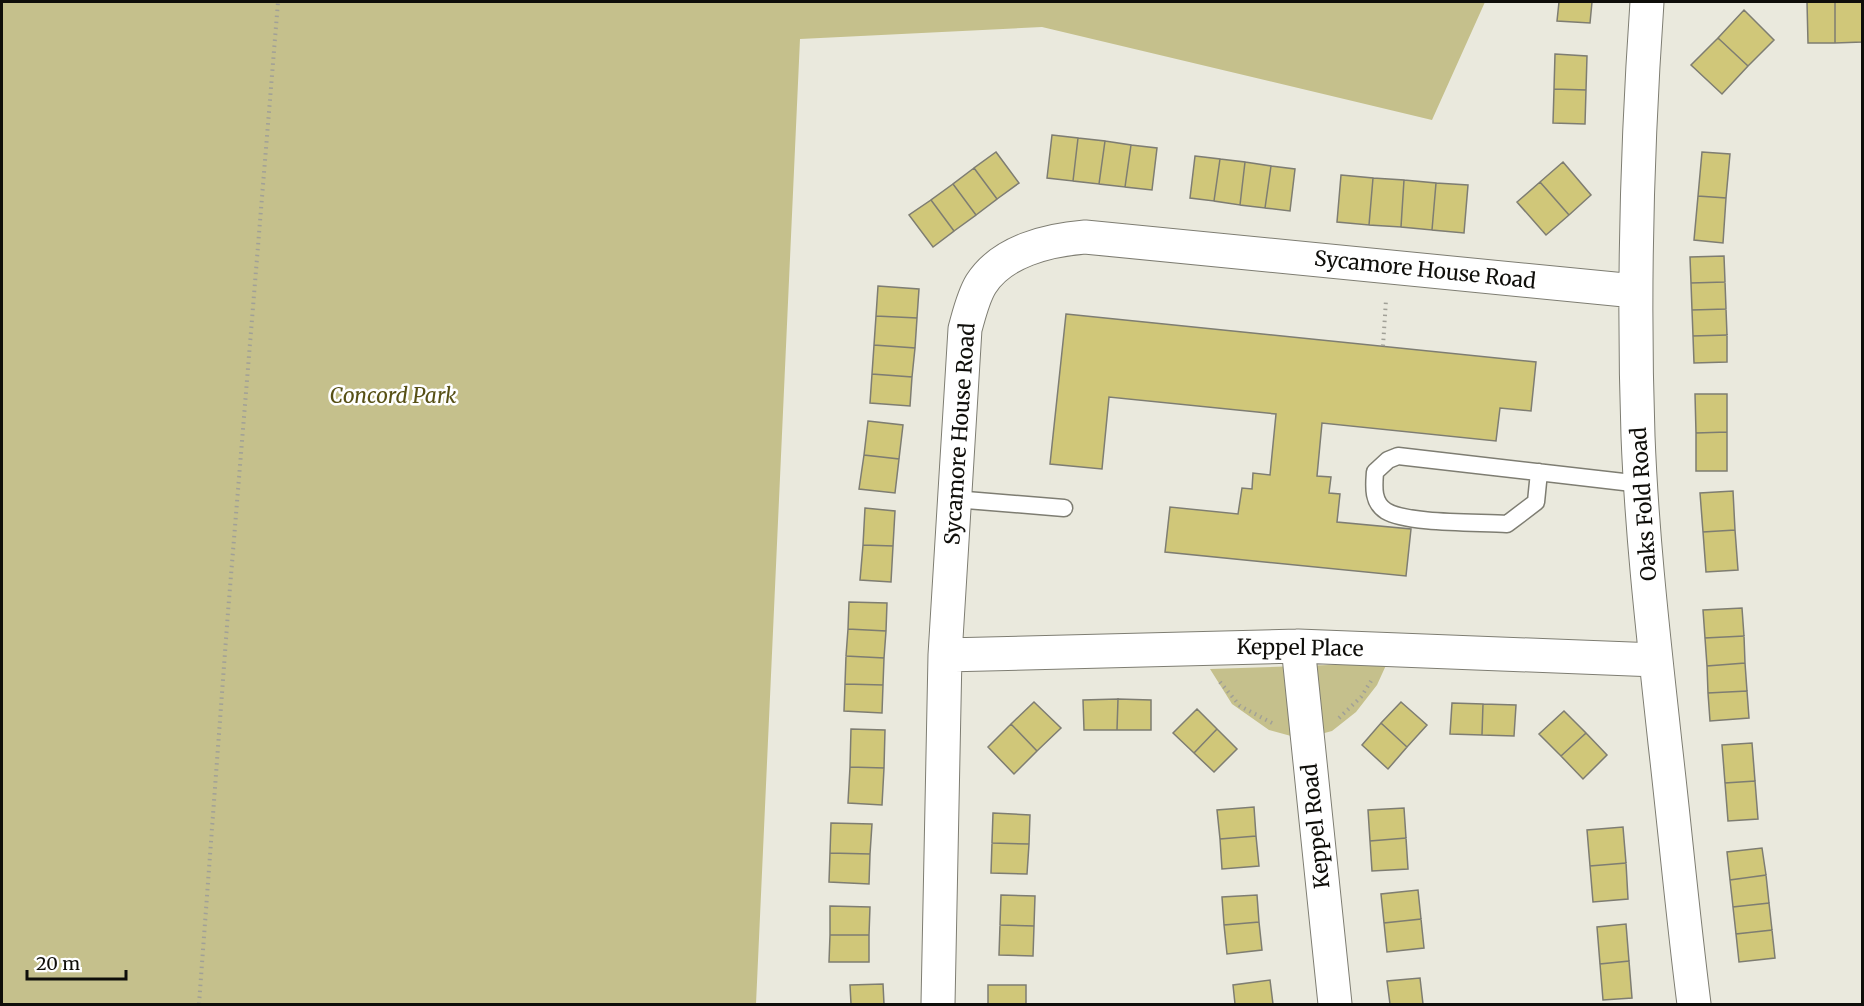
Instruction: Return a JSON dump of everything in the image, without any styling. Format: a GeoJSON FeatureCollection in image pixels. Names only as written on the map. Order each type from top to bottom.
{"type":"FeatureCollection","features":[{"type":"Feature","properties":{"kind":"street","name":"Oaks Fold Road"},"geometry":{"type":"LineString","coordinates":[[1647,2],[1639,122],[1635,291],[1641,484],[1646,562],[1694,1005]]}},
{"type":"Feature","properties":{"kind":"street","name":"Sycamore House Road"},"geometry":{"type":"LineString","coordinates":[[938,1005],[945,655],[965,329],[980,285],[995,268],[1014,255],[1037,245],[1085,237],[1635,291]]}},
{"type":"Feature","properties":{"kind":"street","name":"Keppel Place"},"geometry":{"type":"LineString","coordinates":[[945,655],[1298,646],[1656,660]]}},
{"type":"Feature","properties":{"kind":"street","name":"Keppel Road"},"geometry":{"type":"LineString","coordinates":[[1298,646],[1335,1005]]}},
{"type":"Feature","properties":{"kind":"lane"},"geometry":{"type":"LineString","coordinates":[[1539,472],[1536,502],[1508,524],[1408,519],[1385,510],[1373,493],[1375,472],[1388,460],[1398,456],[1539,472],[1641,484]]}},
{"type":"Feature","properties":{"kind":"lane"},"geometry":{"type":"LineString","coordinates":[[954,499],[1065,508]]}},
{"type":"Feature","properties":{"kind":"path"},"geometry":{"type":"LineString","coordinates":[[199,1005],[228,612],[278,2]]}},
{"type":"Feature","properties":{"kind":"path"},"geometry":{"type":"LineString","coordinates":[[1383,346],[1388,267]]}},
{"type":"Feature","properties":{"kind":"green space","name":"Concord Park"},"geometry":{"type":"Polygon","coordinates":[[[2,2],[1485,2],[1432,120],[1042,27],[800,39],[756,1004],[2,1004],[2,2]]]}},
{"type":"Feature","properties":{"kind":"green space"},"geometry":{"type":"Polygon","coordinates":[[[1387,663],[1377,685],[1356,712],[1332,731],[1302,739],[1269,730],[1232,704],[1210,669],[1387,663]]]}},
{"type":"Feature","properties":{"kind":"building"},"geometry":{"type":"Polygon","coordinates":[[[1559,2],[1592,2],[1590,23],[1557,21],[1559,2]]]}},
{"type":"Feature","properties":{"kind":"building"},"geometry":{"type":"Polygon","coordinates":[[[1807,2],[1835,2],[1835,43],[1808,43],[1807,2]]]}},
{"type":"Feature","properties":{"kind":"building"},"geometry":{"type":"Polygon","coordinates":[[[1835,2],[1862,2],[1862,42],[1835,43],[1835,2]]]}},
{"type":"Feature","properties":{"kind":"building"},"geometry":{"type":"Polygon","coordinates":[[[1744,10],[1774,40],[1748,66],[1718,38],[1744,10]]]}},
{"type":"Feature","properties":{"kind":"building"},"geometry":{"type":"Polygon","coordinates":[[[1718,38],[1748,66],[1722,94],[1691,65],[1718,38]]]}},
{"type":"Feature","properties":{"kind":"building"},"geometry":{"type":"Polygon","coordinates":[[[1555,54],[1587,56],[1586,90],[1554,89],[1555,54]]]}},
{"type":"Feature","properties":{"kind":"building"},"geometry":{"type":"Polygon","coordinates":[[[1554,89],[1586,90],[1585,124],[1553,123],[1554,89]]]}},
{"type":"Feature","properties":{"kind":"building"},"geometry":{"type":"Polygon","coordinates":[[[1052,135],[1078,138],[1073,181],[1047,178],[1052,135]]]}},
{"type":"Feature","properties":{"kind":"building"},"geometry":{"type":"Polygon","coordinates":[[[1078,138],[1105,141],[1099,184],[1073,181],[1078,138]]]}},
{"type":"Feature","properties":{"kind":"building"},"geometry":{"type":"Polygon","coordinates":[[[1105,141],[1131,145],[1125,187],[1099,184],[1105,141]]]}},
{"type":"Feature","properties":{"kind":"building"},"geometry":{"type":"Polygon","coordinates":[[[1131,145],[1157,148],[1152,190],[1125,187],[1131,145]]]}},
{"type":"Feature","properties":{"kind":"building"},"geometry":{"type":"Polygon","coordinates":[[[996,152],[1019,183],[997,199],[974,168],[996,152]]]}},
{"type":"Feature","properties":{"kind":"building"},"geometry":{"type":"Polygon","coordinates":[[[1702,152],[1730,154],[1726,198],[1698,196],[1702,152]]]}},
{"type":"Feature","properties":{"kind":"building"},"geometry":{"type":"Polygon","coordinates":[[[1195,156],[1220,159],[1214,201],[1190,198],[1195,156]]]}},
{"type":"Feature","properties":{"kind":"building"},"geometry":{"type":"Polygon","coordinates":[[[1220,159],[1245,162],[1240,205],[1214,201],[1220,159]]]}},
{"type":"Feature","properties":{"kind":"building"},"geometry":{"type":"Polygon","coordinates":[[[1245,162],[1271,166],[1265,208],[1240,205],[1245,162]]]}},
{"type":"Feature","properties":{"kind":"building"},"geometry":{"type":"Polygon","coordinates":[[[1563,162],[1591,195],[1569,215],[1540,182],[1563,162]]]}},
{"type":"Feature","properties":{"kind":"building"},"geometry":{"type":"Polygon","coordinates":[[[1271,166],[1295,169],[1290,211],[1265,208],[1271,166]]]}},
{"type":"Feature","properties":{"kind":"building"},"geometry":{"type":"Polygon","coordinates":[[[974,168],[997,199],[976,215],[953,184],[974,168]]]}},
{"type":"Feature","properties":{"kind":"building"},"geometry":{"type":"Polygon","coordinates":[[[1341,175],[1373,178],[1369,225],[1337,222],[1341,175]]]}},
{"type":"Feature","properties":{"kind":"building"},"geometry":{"type":"Polygon","coordinates":[[[1373,178],[1404,180],[1401,227],[1369,225],[1373,178]]]}},
{"type":"Feature","properties":{"kind":"building"},"geometry":{"type":"Polygon","coordinates":[[[1404,180],[1436,183],[1432,230],[1401,227],[1404,180]]]}},
{"type":"Feature","properties":{"kind":"building"},"geometry":{"type":"Polygon","coordinates":[[[1540,182],[1569,215],[1546,235],[1517,202],[1540,182]]]}},
{"type":"Feature","properties":{"kind":"building"},"geometry":{"type":"Polygon","coordinates":[[[1436,183],[1468,185],[1464,233],[1432,230],[1436,183]]]}},
{"type":"Feature","properties":{"kind":"building"},"geometry":{"type":"Polygon","coordinates":[[[953,184],[976,215],[954,231],[931,200],[953,184]]]}},
{"type":"Feature","properties":{"kind":"building"},"geometry":{"type":"Polygon","coordinates":[[[1698,196],[1726,198],[1723,243],[1694,240],[1698,196]]]}},
{"type":"Feature","properties":{"kind":"building"},"geometry":{"type":"Polygon","coordinates":[[[931,200],[954,231],[933,247],[909,215],[931,200]]]}},
{"type":"Feature","properties":{"kind":"building"},"geometry":{"type":"Polygon","coordinates":[[[1724,256],[1725,282],[1691,283],[1690,257],[1724,256]]]}},
{"type":"Feature","properties":{"kind":"building"},"geometry":{"type":"Polygon","coordinates":[[[1725,282],[1726,309],[1692,310],[1691,283],[1725,282]]]}},
{"type":"Feature","properties":{"kind":"building"},"geometry":{"type":"Polygon","coordinates":[[[878,286],[919,289],[917,318],[876,316],[878,286]]]}},
{"type":"Feature","properties":{"kind":"building"},"geometry":{"type":"Polygon","coordinates":[[[1726,309],[1727,335],[1693,336],[1692,310],[1726,309]]]}},
{"type":"Feature","properties":{"kind":"building"},"geometry":{"type":"Polygon","coordinates":[[[1066,314],[1536,362],[1531,411],[1500,408],[1496,441],[1322,423],[1317,476],[1331,477],[1329,493],[1340,494],[1337,522],[1411,529],[1406,576],[1165,552],[1170,507],[1238,514],[1242,488],[1252,489],[1253,473],[1270,475],[1276,414],[1109,397],[1102,469],[1050,464],[1066,314]]]}},
{"type":"Feature","properties":{"kind":"building"},"geometry":{"type":"Polygon","coordinates":[[[876,316],[917,318],[915,348],[874,345],[876,316]]]}},
{"type":"Feature","properties":{"kind":"building"},"geometry":{"type":"Polygon","coordinates":[[[1727,335],[1727,362],[1694,363],[1693,336],[1727,335]]]}},
{"type":"Feature","properties":{"kind":"building"},"geometry":{"type":"Polygon","coordinates":[[[874,345],[915,348],[912,377],[872,374],[874,345]]]}},
{"type":"Feature","properties":{"kind":"building"},"geometry":{"type":"Polygon","coordinates":[[[872,374],[912,377],[910,406],[870,403],[872,374]]]}},
{"type":"Feature","properties":{"kind":"building"},"geometry":{"type":"Polygon","coordinates":[[[1695,394],[1727,394],[1727,432],[1696,433],[1695,394]]]}},
{"type":"Feature","properties":{"kind":"building"},"geometry":{"type":"Polygon","coordinates":[[[868,421],[903,425],[899,459],[864,455],[868,421]]]}},
{"type":"Feature","properties":{"kind":"building"},"geometry":{"type":"Polygon","coordinates":[[[1727,432],[1727,471],[1696,471],[1696,433],[1727,432]]]}},
{"type":"Feature","properties":{"kind":"building"},"geometry":{"type":"Polygon","coordinates":[[[864,455],[899,459],[895,493],[859,489],[864,455]]]}},
{"type":"Feature","properties":{"kind":"building"},"geometry":{"type":"Polygon","coordinates":[[[1733,491],[1735,530],[1703,532],[1700,493],[1733,491]]]}},
{"type":"Feature","properties":{"kind":"building"},"geometry":{"type":"Polygon","coordinates":[[[865,508],[895,511],[893,546],[863,545],[865,508]]]}},
{"type":"Feature","properties":{"kind":"building"},"geometry":{"type":"Polygon","coordinates":[[[1735,530],[1738,570],[1706,572],[1703,532],[1735,530]]]}},
{"type":"Feature","properties":{"kind":"building"},"geometry":{"type":"Polygon","coordinates":[[[863,545],[893,546],[891,582],[860,580],[863,545]]]}},
{"type":"Feature","properties":{"kind":"building"},"geometry":{"type":"Polygon","coordinates":[[[849,602],[887,603],[886,631],[848,629],[849,602]]]}},
{"type":"Feature","properties":{"kind":"building"},"geometry":{"type":"Polygon","coordinates":[[[1742,608],[1744,636],[1705,638],[1703,610],[1742,608]]]}},
{"type":"Feature","properties":{"kind":"building"},"geometry":{"type":"Polygon","coordinates":[[[848,629],[886,631],[884,658],[846,656],[848,629]]]}},
{"type":"Feature","properties":{"kind":"building"},"geometry":{"type":"Polygon","coordinates":[[[1744,636],[1745,663],[1707,666],[1705,638],[1744,636]]]}},
{"type":"Feature","properties":{"kind":"building"},"geometry":{"type":"Polygon","coordinates":[[[846,656],[884,658],[883,685],[845,684],[846,656]]]}},
{"type":"Feature","properties":{"kind":"building"},"geometry":{"type":"Polygon","coordinates":[[[1745,663],[1747,691],[1708,693],[1707,666],[1745,663]]]}},
{"type":"Feature","properties":{"kind":"building"},"geometry":{"type":"Polygon","coordinates":[[[845,684],[883,685],[882,713],[844,711],[845,684]]]}},
{"type":"Feature","properties":{"kind":"building"},"geometry":{"type":"Polygon","coordinates":[[[1747,691],[1749,718],[1710,721],[1708,693],[1747,691]]]}},
{"type":"Feature","properties":{"kind":"building"},"geometry":{"type":"Polygon","coordinates":[[[1118,699],[1117,730],[1084,730],[1083,700],[1118,699]]]}},
{"type":"Feature","properties":{"kind":"building"},"geometry":{"type":"Polygon","coordinates":[[[1118,699],[1151,700],[1151,730],[1117,730],[1118,699]]]}},
{"type":"Feature","properties":{"kind":"building"},"geometry":{"type":"Polygon","coordinates":[[[1034,702],[1061,728],[1037,751],[1011,724],[1034,702]]]}},
{"type":"Feature","properties":{"kind":"building"},"geometry":{"type":"Polygon","coordinates":[[[1401,702],[1427,725],[1407,747],[1381,723],[1401,702]]]}},
{"type":"Feature","properties":{"kind":"building"},"geometry":{"type":"Polygon","coordinates":[[[1452,703],[1483,704],[1482,735],[1450,734],[1452,703]]]}},
{"type":"Feature","properties":{"kind":"building"},"geometry":{"type":"Polygon","coordinates":[[[1483,704],[1516,705],[1514,736],[1482,735],[1483,704]]]}},
{"type":"Feature","properties":{"kind":"building"},"geometry":{"type":"Polygon","coordinates":[[[1197,709],[1217,729],[1194,753],[1173,733],[1197,709]]]}},
{"type":"Feature","properties":{"kind":"building"},"geometry":{"type":"Polygon","coordinates":[[[1564,711],[1586,733],[1561,756],[1539,734],[1564,711]]]}},
{"type":"Feature","properties":{"kind":"building"},"geometry":{"type":"Polygon","coordinates":[[[1381,723],[1407,747],[1388,769],[1362,745],[1381,723]]]}},
{"type":"Feature","properties":{"kind":"building"},"geometry":{"type":"Polygon","coordinates":[[[1011,724],[1037,751],[1014,774],[988,747],[1011,724]]]}},
{"type":"Feature","properties":{"kind":"building"},"geometry":{"type":"Polygon","coordinates":[[[851,729],[885,730],[884,768],[850,767],[851,729]]]}},
{"type":"Feature","properties":{"kind":"building"},"geometry":{"type":"Polygon","coordinates":[[[1217,729],[1237,749],[1214,772],[1194,753],[1217,729]]]}},
{"type":"Feature","properties":{"kind":"building"},"geometry":{"type":"Polygon","coordinates":[[[1586,733],[1607,755],[1583,779],[1561,756],[1586,733]]]}},
{"type":"Feature","properties":{"kind":"building"},"geometry":{"type":"Polygon","coordinates":[[[1752,743],[1755,781],[1725,783],[1722,745],[1752,743]]]}},
{"type":"Feature","properties":{"kind":"building"},"geometry":{"type":"Polygon","coordinates":[[[850,767],[884,768],[882,805],[848,803],[850,767]]]}},
{"type":"Feature","properties":{"kind":"building"},"geometry":{"type":"Polygon","coordinates":[[[1755,781],[1758,819],[1728,821],[1725,783],[1755,781]]]}},
{"type":"Feature","properties":{"kind":"building"},"geometry":{"type":"Polygon","coordinates":[[[1254,807],[1256,836],[1220,839],[1217,810],[1254,807]]]}},
{"type":"Feature","properties":{"kind":"building"},"geometry":{"type":"Polygon","coordinates":[[[1404,808],[1406,838],[1370,841],[1368,810],[1404,808]]]}},
{"type":"Feature","properties":{"kind":"building"},"geometry":{"type":"Polygon","coordinates":[[[993,813],[1030,815],[1029,844],[992,843],[993,813]]]}},
{"type":"Feature","properties":{"kind":"building"},"geometry":{"type":"Polygon","coordinates":[[[831,823],[872,824],[870,854],[830,853],[831,823]]]}},
{"type":"Feature","properties":{"kind":"building"},"geometry":{"type":"Polygon","coordinates":[[[1623,827],[1626,863],[1590,866],[1587,830],[1623,827]]]}},
{"type":"Feature","properties":{"kind":"building"},"geometry":{"type":"Polygon","coordinates":[[[1256,836],[1259,866],[1222,869],[1220,839],[1256,836]]]}},
{"type":"Feature","properties":{"kind":"building"},"geometry":{"type":"Polygon","coordinates":[[[1406,838],[1408,869],[1372,871],[1370,841],[1406,838]]]}},
{"type":"Feature","properties":{"kind":"building"},"geometry":{"type":"Polygon","coordinates":[[[992,843],[1029,844],[1027,874],[991,873],[992,843]]]}},
{"type":"Feature","properties":{"kind":"building"},"geometry":{"type":"Polygon","coordinates":[[[1762,848],[1766,875],[1730,880],[1727,852],[1762,848]]]}},
{"type":"Feature","properties":{"kind":"building"},"geometry":{"type":"Polygon","coordinates":[[[830,853],[870,854],[869,884],[829,882],[830,853]]]}},
{"type":"Feature","properties":{"kind":"building"},"geometry":{"type":"Polygon","coordinates":[[[1626,863],[1628,899],[1593,902],[1590,866],[1626,863]]]}},
{"type":"Feature","properties":{"kind":"building"},"geometry":{"type":"Polygon","coordinates":[[[1766,875],[1769,903],[1733,907],[1730,880],[1766,875]]]}},
{"type":"Feature","properties":{"kind":"building"},"geometry":{"type":"Polygon","coordinates":[[[1418,890],[1421,919],[1384,923],[1381,894],[1418,890]]]}},
{"type":"Feature","properties":{"kind":"building"},"geometry":{"type":"Polygon","coordinates":[[[1001,895],[1035,896],[1034,926],[1000,925],[1001,895]]]}},
{"type":"Feature","properties":{"kind":"building"},"geometry":{"type":"Polygon","coordinates":[[[1257,895],[1259,922],[1224,925],[1222,897],[1257,895]]]}},
{"type":"Feature","properties":{"kind":"building"},"geometry":{"type":"Polygon","coordinates":[[[1769,903],[1772,930],[1736,934],[1733,907],[1769,903]]]}},
{"type":"Feature","properties":{"kind":"building"},"geometry":{"type":"Polygon","coordinates":[[[830,906],[870,907],[869,935],[830,935],[830,906]]]}},
{"type":"Feature","properties":{"kind":"building"},"geometry":{"type":"Polygon","coordinates":[[[1421,919],[1424,948],[1387,952],[1384,923],[1421,919]]]}},
{"type":"Feature","properties":{"kind":"building"},"geometry":{"type":"Polygon","coordinates":[[[1259,922],[1262,950],[1227,954],[1224,925],[1259,922]]]}},
{"type":"Feature","properties":{"kind":"building"},"geometry":{"type":"Polygon","coordinates":[[[1626,924],[1629,961],[1600,964],[1597,927],[1626,924]]]}},
{"type":"Feature","properties":{"kind":"building"},"geometry":{"type":"Polygon","coordinates":[[[1000,925],[1034,926],[1033,956],[999,955],[1000,925]]]}},
{"type":"Feature","properties":{"kind":"building"},"geometry":{"type":"Polygon","coordinates":[[[1772,930],[1775,958],[1739,962],[1736,934],[1772,930]]]}},
{"type":"Feature","properties":{"kind":"building"},"geometry":{"type":"Polygon","coordinates":[[[830,935],[869,935],[869,962],[829,962],[830,935]]]}},
{"type":"Feature","properties":{"kind":"building"},"geometry":{"type":"Polygon","coordinates":[[[1629,961],[1632,998],[1603,1000],[1600,964],[1629,961]]]}},
{"type":"Feature","properties":{"kind":"building"},"geometry":{"type":"Polygon","coordinates":[[[1420,978],[1423,1004],[1390,1004],[1387,981],[1420,978]]]}},
{"type":"Feature","properties":{"kind":"building"},"geometry":{"type":"Polygon","coordinates":[[[1270,980],[1273,1004],[1235,1004],[1233,985],[1270,980]]]}},
{"type":"Feature","properties":{"kind":"building"},"geometry":{"type":"Polygon","coordinates":[[[883,984],[884,1004],[851,1004],[850,985],[883,984]]]}},
{"type":"Feature","properties":{"kind":"building"},"geometry":{"type":"Polygon","coordinates":[[[988,985],[1026,985],[1026,1004],[988,1004],[988,985]]]}}]}
